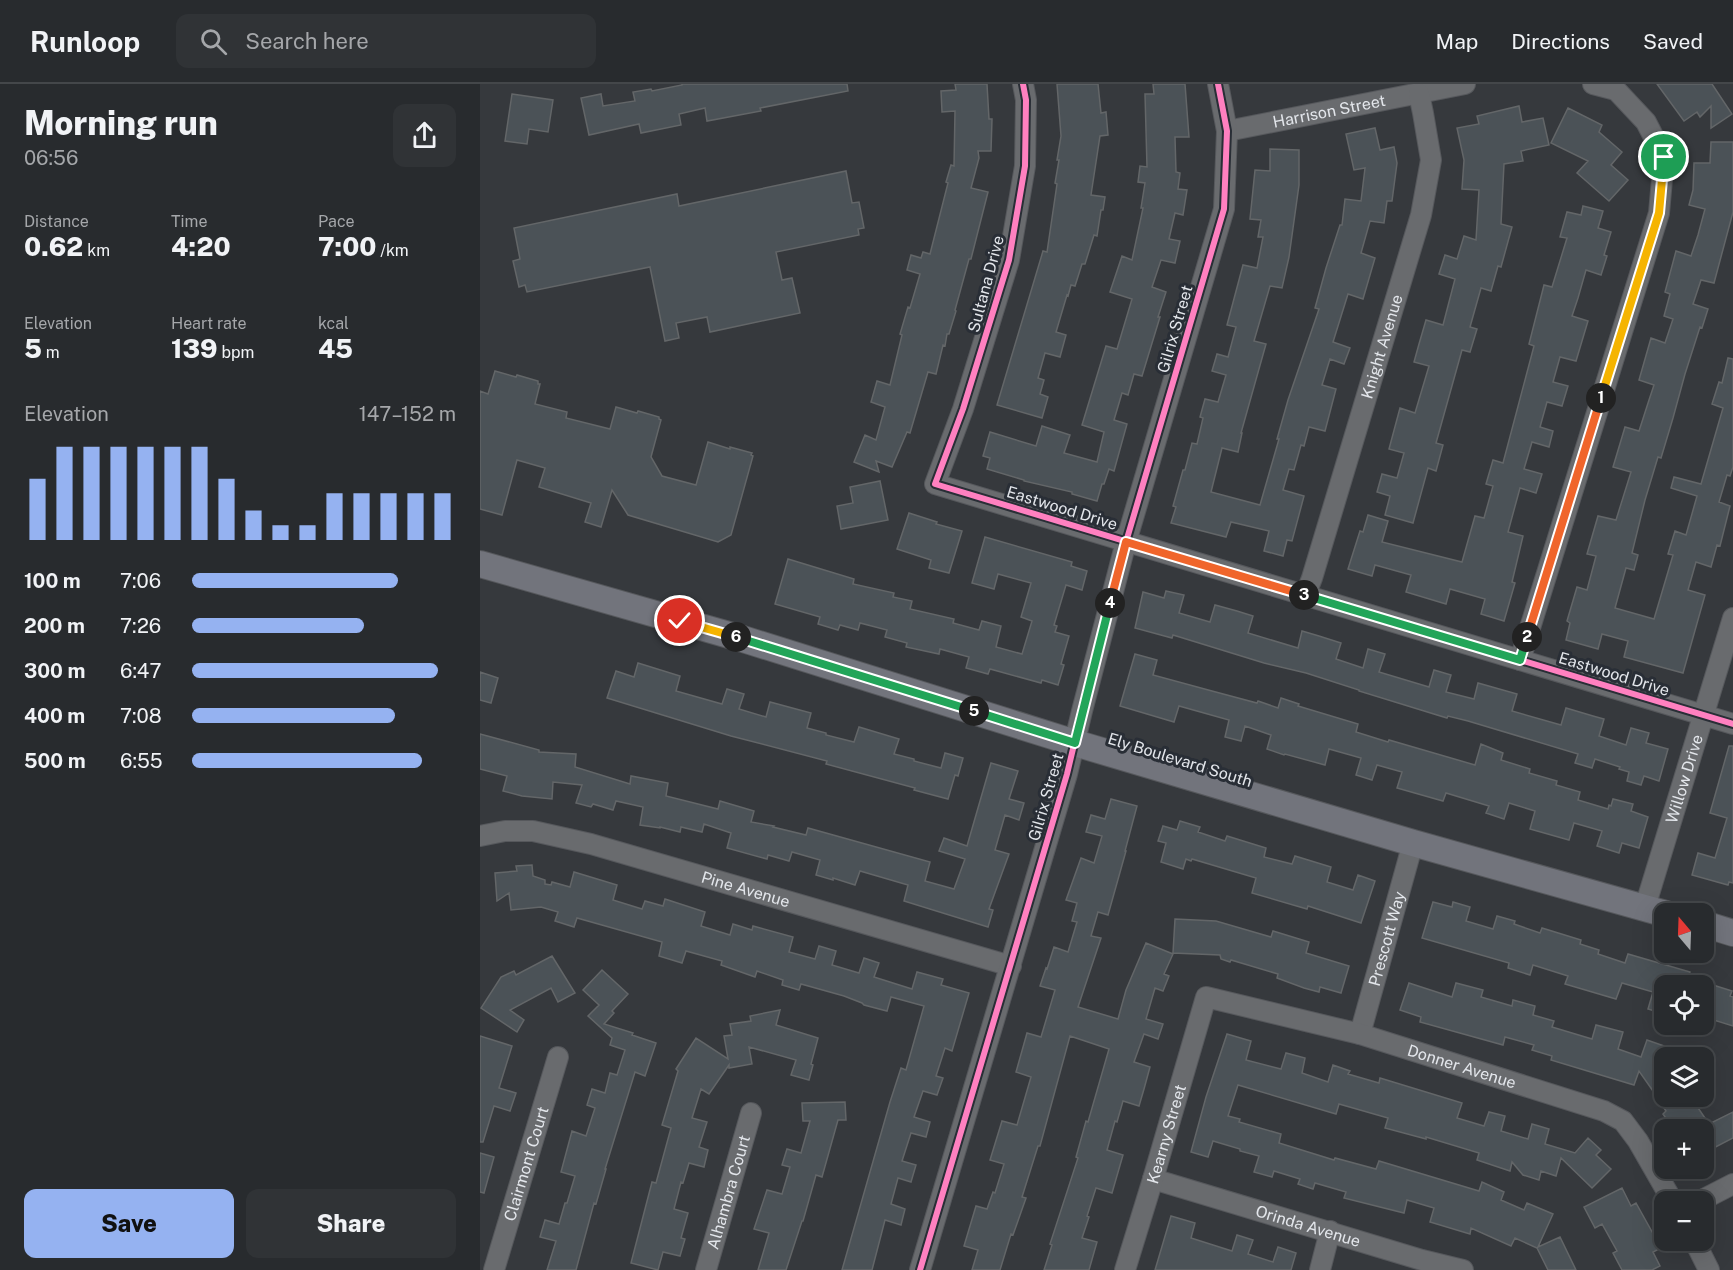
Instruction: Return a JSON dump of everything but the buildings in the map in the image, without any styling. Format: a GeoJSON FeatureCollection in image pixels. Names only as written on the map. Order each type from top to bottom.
{"type":"FeatureCollection","features":[{"type":"Feature","properties":{"kind":"main road","name":"Ely Boulevard South"},"geometry":{"type":"LineString","coordinates":[[480,564],[742,639],[1075,743],[1413,843],[1654,909]]}},
{"type":"Feature","properties":{"kind":"main road"},"geometry":{"type":"LineString","coordinates":[[1714,927],[1733,933]]}},
{"type":"Feature","properties":{"kind":"street","name":"Sultana Drive"},"geometry":{"type":"LineString","coordinates":[[935,484],[963,409],[1009,260],[1024,166],[1026,100],[1023,84]]}},
{"type":"Feature","properties":{"kind":"street","name":"Gilrix Street"},"geometry":{"type":"LineString","coordinates":[[920,1270],[1069,769],[1126,542],[1224,209],[1227,131],[1218,84]]}},
{"type":"Feature","properties":{"kind":"street","name":"Harrison Street"},"geometry":{"type":"LineString","coordinates":[[1227,131],[1465,84]]}},
{"type":"Feature","properties":{"kind":"street"},"geometry":{"type":"LineString","coordinates":[[1520,660],[1659,213],[1664,157],[1646,122],[1616,90],[1593,84]]}},
{"type":"Feature","properties":{"kind":"street","name":"Knight Avenue"},"geometry":{"type":"LineString","coordinates":[[1305,596],[1421,215],[1431,160],[1419,94]]}},
{"type":"Feature","properties":{"kind":"street","name":"Eastwood Drive"},"geometry":{"type":"LineString","coordinates":[[935,484],[1733,724]]}},
{"type":"Feature","properties":{"kind":"street","name":"Willow Drive"},"geometry":{"type":"LineString","coordinates":[[1658,903],[1704,715],[1733,618]]}},
{"type":"Feature","properties":{"kind":"street","name":"Pine Avenue"},"geometry":{"type":"LineString","coordinates":[[480,836],[505,831],[533,831],[591,844],[1011,966]]}},
{"type":"Feature","properties":{"kind":"street","name":"Prescott Way"},"geometry":{"type":"LineString","coordinates":[[1360,1034],[1413,843]]}},
{"type":"Feature","properties":{"kind":"street","name":"Donner Avenue"},"geometry":{"type":"LineString","coordinates":[[1206,997],[1360,1034],[1604,1111],[1623,1121],[1638,1141],[1667,1191]]}},
{"type":"Feature","properties":{"kind":"street","name":"Kearny Street"},"geometry":{"type":"LineString","coordinates":[[1125,1270],[1206,997]]}},
{"type":"Feature","properties":{"kind":"street","name":"Clairmont Court"},"geometry":{"type":"LineString","coordinates":[[494,1270],[558,1057]]}},
{"type":"Feature","properties":{"kind":"street","name":"Alhambra Court"},"geometry":{"type":"LineString","coordinates":[[706,1270],[751,1113]]}},
{"type":"Feature","properties":{"kind":"street","name":"Orinda Avenue"},"geometry":{"type":"LineString","coordinates":[[1153,1179],[1462,1270]]}},
{"type":"Feature","properties":{"kind":"street"},"geometry":{"type":"LineString","coordinates":[[1714,1194],[1733,1184]]}},
{"type":"Feature","properties":{"kind":"street"},"geometry":{"type":"LineString","coordinates":[[1320,1270],[1330,1231]]}},
{"type":"Feature","properties":{"kind":"street"},"geometry":{"type":"LineString","coordinates":[[1700,1251],[1709,1270]]}},
{"type":"Feature","properties":{"kind":"cycle path"},"geometry":{"type":"LineString","coordinates":[[1023,84],[1026,100],[1025,166],[1009,260],[963,409],[935,484],[1733,724]]}},
{"type":"Feature","properties":{"kind":"cycle path"},"geometry":{"type":"LineString","coordinates":[[920,1270],[1067,774],[1126,542],[1224,209],[1227,131],[1218,84]]}},
{"type":"Feature","properties":{"kind":"route"},"geometry":{"type":"LineString","coordinates":[[680,621],[1075,743],[1126,542],[1520,660],[1659,213],[1664,157]]}}]}
